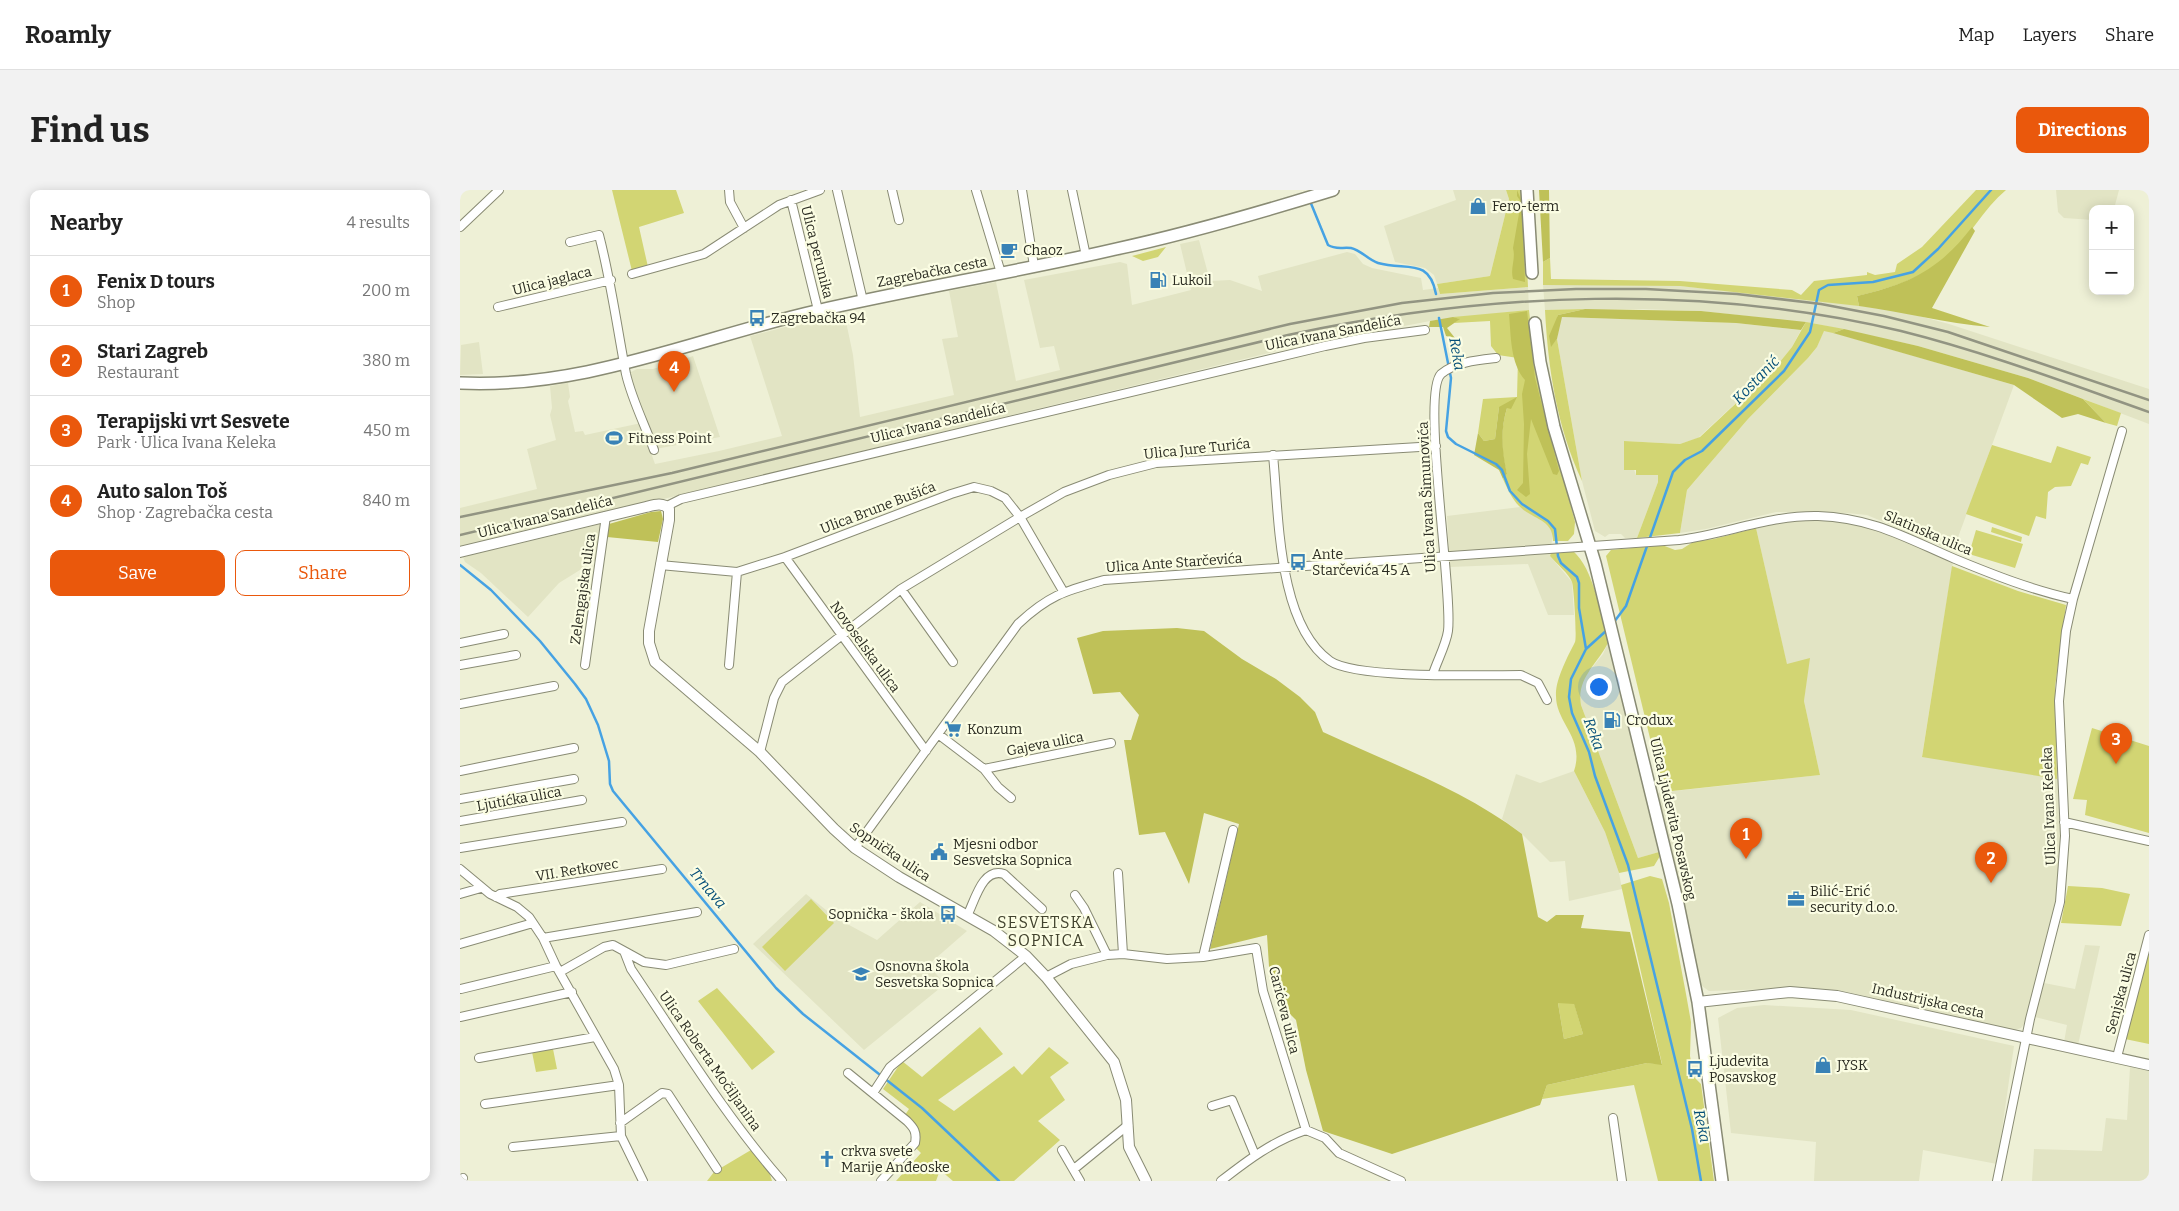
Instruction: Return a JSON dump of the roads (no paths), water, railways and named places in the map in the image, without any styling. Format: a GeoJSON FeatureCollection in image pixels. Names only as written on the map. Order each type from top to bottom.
{"type":"FeatureCollection","features":[{"type":"Feature","properties":{"kind":"main road","name":"Zagrebačka cesta"},"geometry":{"type":"LineString","coordinates":[[460,383],[548,379],[625,365],[818,310],[1086,256],[1225,223],[1334,190]]}},
{"type":"Feature","properties":{"kind":"main road"},"geometry":{"type":"LineString","coordinates":[[1527,190],[1530,204]]}},
{"type":"Feature","properties":{"kind":"main road"},"geometry":{"type":"LineString","coordinates":[[1531,190],[1532,273]]}},
{"type":"Feature","properties":{"kind":"main road","name":"Ulica Ljudevita Posavskog"},"geometry":{"type":"LineString","coordinates":[[1535,323],[1541,369],[1554,427],[1608,613],[1670,866],[1698,1002],[1722,1181]]}},
{"type":"Feature","properties":{"kind":"street"},"geometry":{"type":"LineString","coordinates":[[460,227],[499,190]]}},
{"type":"Feature","properties":{"kind":"street"},"geometry":{"type":"LineString","coordinates":[[728,190],[730,202],[744,228]]}},
{"type":"Feature","properties":{"kind":"street"},"geometry":{"type":"LineString","coordinates":[[632,274],[704,254],[791,200],[820,190]]}},
{"type":"Feature","properties":{"kind":"street"},"geometry":{"type":"LineString","coordinates":[[837,190],[863,301]]}},
{"type":"Feature","properties":{"kind":"street"},"geometry":{"type":"LineString","coordinates":[[892,190],[899,220]]}},
{"type":"Feature","properties":{"kind":"street"},"geometry":{"type":"LineString","coordinates":[[976,190],[1001,273]]}},
{"type":"Feature","properties":{"kind":"street"},"geometry":{"type":"LineString","coordinates":[[1022,190],[1034,266]]}},
{"type":"Feature","properties":{"kind":"street"},"geometry":{"type":"LineString","coordinates":[[1072,190],[1086,256]]}},
{"type":"Feature","properties":{"kind":"street","name":"Ulica perunika"},"geometry":{"type":"LineString","coordinates":[[791,200],[818,310]]}},
{"type":"Feature","properties":{"kind":"street","name":"Ulica jaglaca"},"geometry":{"type":"LineString","coordinates":[[570,242],[599,235],[611,280],[612,308],[625,365]]}},
{"type":"Feature","properties":{"kind":"street","name":"Ulica jaglaca"},"geometry":{"type":"LineString","coordinates":[[498,307],[611,280]]}},
{"type":"Feature","properties":{"kind":"street","name":"Ulica Ivana Sandelića"},"geometry":{"type":"LineString","coordinates":[[460,552],[656,504],[667,506],[690,496],[1325,346],[1364,338],[1425,330]]}},
{"type":"Feature","properties":{"kind":"street","name":"Ulica Ivana Šimunovića"},"geometry":{"type":"LineString","coordinates":[[1433,674],[1448,631],[1436,446],[1435,386],[1441,374],[1464,363],[1496,358]]}},
{"type":"Feature","properties":{"kind":"street"},"geometry":{"type":"LineString","coordinates":[[625,365],[631,390],[654,450]]}},
{"type":"Feature","properties":{"kind":"street","name":"Ulica Ivana Keleka"},"geometry":{"type":"LineString","coordinates":[[1997,1181],[2027,1037],[2060,902],[2064,865],[2064,822],[2060,683],[2066,631],[2073,599],[2122,431]]}},
{"type":"Feature","properties":{"kind":"street","name":"Ulica Jure Turića"},"geometry":{"type":"LineString","coordinates":[[760,752],[774,698],[782,682],[901,589],[1064,492],[1109,475],[1156,463],[1436,446]]}},
{"type":"Feature","properties":{"kind":"street"},"geometry":{"type":"LineString","coordinates":[[1273,455],[1284,569],[1290,593],[1299,621],[1310,641],[1330,662],[1368,672],[1521,675],[1538,682],[1547,700]]}},
{"type":"Feature","properties":{"kind":"street","name":"Ulica Brune Bušića"},"geometry":{"type":"LineString","coordinates":[[660,565],[737,572],[785,557],[974,487],[991,491],[1005,498],[1020,517],[1063,591]]}},
{"type":"Feature","properties":{"kind":"street","name":"Sopnička ulica"},"geometry":{"type":"LineString","coordinates":[[667,506],[670,520],[648,631],[649,643],[655,662],[760,752],[834,830],[855,848],[899,877],[1008,940],[1046,977],[1114,1062],[1126,1100],[1129,1147],[1146,1181]]}},
{"type":"Feature","properties":{"kind":"street","name":"Zelengajska ulica"},"geometry":{"type":"LineString","coordinates":[[585,665],[606,516]]}},
{"type":"Feature","properties":{"kind":"street","name":"Slatinska ulica"},"geometry":{"type":"LineString","coordinates":[[1590,546],[1660,542],[1701,537],[1787,518],[1816,516],[1852,519],[1886,528],[2020,585],[2073,599]]}},
{"type":"Feature","properties":{"kind":"street","name":"Ulica Ante Starčevića"},"geometry":{"type":"LineString","coordinates":[[855,848],[1018,624],[1037,607],[1063,591],[1104,580],[1284,569],[1590,546]]}},
{"type":"Feature","properties":{"kind":"street","name":"Novoselska ulica"},"geometry":{"type":"LineString","coordinates":[[785,557],[926,751]]}},
{"type":"Feature","properties":{"kind":"street"},"geometry":{"type":"LineString","coordinates":[[729,665],[737,572]]}},
{"type":"Feature","properties":{"kind":"street"},"geometry":{"type":"LineString","coordinates":[[901,589],[953,662]]}},
{"type":"Feature","properties":{"kind":"street"},"geometry":{"type":"LineString","coordinates":[[460,643],[504,634]]}},
{"type":"Feature","properties":{"kind":"street"},"geometry":{"type":"LineString","coordinates":[[460,665],[516,655]]}},
{"type":"Feature","properties":{"kind":"street"},"geometry":{"type":"LineString","coordinates":[[460,704],[554,686]]}},
{"type":"Feature","properties":{"kind":"street"},"geometry":{"type":"LineString","coordinates":[[938,734],[984,769],[998,787],[1011,798]]}},
{"type":"Feature","properties":{"kind":"street","name":"Gajeva ulica"},"geometry":{"type":"LineString","coordinates":[[984,769],[1111,744]]}},
{"type":"Feature","properties":{"kind":"street"},"geometry":{"type":"LineString","coordinates":[[460,770],[574,748]]}},
{"type":"Feature","properties":{"kind":"street"},"geometry":{"type":"LineString","coordinates":[[460,799],[574,779]]}},
{"type":"Feature","properties":{"kind":"street","name":"Ljutićka ulica"},"geometry":{"type":"LineString","coordinates":[[460,822],[582,800]]}},
{"type":"Feature","properties":{"kind":"street"},"geometry":{"type":"LineString","coordinates":[[460,848],[622,822]]}},
{"type":"Feature","properties":{"kind":"street"},"geometry":{"type":"LineString","coordinates":[[2064,822],[2149,841]]}},
{"type":"Feature","properties":{"kind":"street"},"geometry":{"type":"LineString","coordinates":[[1202,956],[1232,830]]}},
{"type":"Feature","properties":{"kind":"street"},"geometry":{"type":"LineString","coordinates":[[460,869],[481,888],[523,912],[543,938],[558,969],[614,1069],[618,1085],[621,1136],[643,1181]]}},
{"type":"Feature","properties":{"kind":"street","name":"VII. Retkovec"},"geometry":{"type":"LineString","coordinates":[[496,897],[500,894],[662,870]]}},
{"type":"Feature","properties":{"kind":"street"},"geometry":{"type":"LineString","coordinates":[[967,916],[983,882],[989,874],[996,871],[1004,874],[1042,909]]}},
{"type":"Feature","properties":{"kind":"street"},"geometry":{"type":"LineString","coordinates":[[1118,873],[1123,954]]}},
{"type":"Feature","properties":{"kind":"street"},"geometry":{"type":"LineString","coordinates":[[460,894],[481,888]]}},
{"type":"Feature","properties":{"kind":"street"},"geometry":{"type":"LineString","coordinates":[[1075,895],[1084,908],[1107,955]]}},
{"type":"Feature","properties":{"kind":"street"},"geometry":{"type":"LineString","coordinates":[[543,938],[698,912]]}},
{"type":"Feature","properties":{"kind":"street"},"geometry":{"type":"LineString","coordinates":[[460,944],[532,923]]}},
{"type":"Feature","properties":{"kind":"street","name":"Senjska ulica"},"geometry":{"type":"LineString","coordinates":[[2117,1057],[2149,936]]}},
{"type":"Feature","properties":{"kind":"street"},"geometry":{"type":"LineString","coordinates":[[461,989],[558,969],[604,947],[613,945],[651,964],[666,965],[734,949]]}},
{"type":"Feature","properties":{"kind":"street","name":"Carićeva ulica"},"geometry":{"type":"LineString","coordinates":[[1046,977],[1071,964],[1107,955],[1123,954],[1167,959],[1256,948],[1263,991],[1306,1130]]}},
{"type":"Feature","properties":{"kind":"street","name":"Ulica Roberta Močiljanina"},"geometry":{"type":"LineString","coordinates":[[624,951],[631,969],[708,1084],[765,1162],[782,1181]]}},
{"type":"Feature","properties":{"kind":"street"},"geometry":{"type":"LineString","coordinates":[[873,1093],[887,1072],[1026,956]]}},
{"type":"Feature","properties":{"kind":"street"},"geometry":{"type":"LineString","coordinates":[[460,1016],[572,992]]}},
{"type":"Feature","properties":{"kind":"street","name":"Industrijska cesta"},"geometry":{"type":"LineString","coordinates":[[1698,1002],[1790,992],[1829,995],[2149,1064]]}},
{"type":"Feature","properties":{"kind":"street"},"geometry":{"type":"LineString","coordinates":[[479,1058],[595,1037]]}},
{"type":"Feature","properties":{"kind":"street"},"geometry":{"type":"LineString","coordinates":[[848,1072],[914,1128],[915,1142],[881,1181]]}},
{"type":"Feature","properties":{"kind":"street"},"geometry":{"type":"LineString","coordinates":[[485,1104],[618,1085]]}},
{"type":"Feature","properties":{"kind":"street"},"geometry":{"type":"LineString","coordinates":[[620,1124],[662,1093],[668,1094],[717,1170]]}},
{"type":"Feature","properties":{"kind":"street"},"geometry":{"type":"LineString","coordinates":[[1212,1106],[1232,1100],[1254,1155]]}},
{"type":"Feature","properties":{"kind":"street"},"geometry":{"type":"LineString","coordinates":[[1613,1118],[1622,1181]]}},
{"type":"Feature","properties":{"kind":"street"},"geometry":{"type":"LineString","coordinates":[[1074,1170],[1128,1125]]}},
{"type":"Feature","properties":{"kind":"street"},"geometry":{"type":"LineString","coordinates":[[1221,1181],[1254,1155],[1289,1136],[1306,1130],[1325,1138],[1339,1153],[1401,1181]]}},
{"type":"Feature","properties":{"kind":"street"},"geometry":{"type":"LineString","coordinates":[[513,1147],[621,1136]]}},
{"type":"Feature","properties":{"kind":"street"},"geometry":{"type":"LineString","coordinates":[[1062,1150],[1080,1181]]}},
{"type":"Feature","properties":{"kind":"waterway","name":"Kostanić"},"geometry":{"type":"LineString","coordinates":[[1614,622],[1626,606],[1673,472],[1685,460],[1702,451],[1784,371],[1810,332],[1819,290],[1828,285],[1873,282],[1913,272],[1938,249],[1991,190]]}},
{"type":"Feature","properties":{"kind":"waterway","name":"Reka"},"geometry":{"type":"LineString","coordinates":[[1310,201],[1328,245],[1336,248],[1355,249],[1378,263],[1422,270],[1433,282],[1436,294]]}},
{"type":"Feature","properties":{"kind":"waterway","name":"Reka"},"geometry":{"type":"LineString","coordinates":[[1439,318],[1451,378],[1446,431],[1448,437],[1456,444],[1496,464],[1502,470],[1510,491],[1522,504],[1548,521],[1555,529],[1558,556],[1561,563],[1577,577],[1579,583],[1579,608],[1586,649],[1571,679],[1569,697],[1572,713],[1589,752],[1595,776],[1628,865],[1692,1129],[1701,1181]]}},
{"type":"Feature","properties":{"kind":"waterway","name":"Trnava"},"geometry":{"type":"LineString","coordinates":[[460,565],[491,590],[540,641],[575,684],[586,699],[598,725],[609,761],[610,784],[613,791],[776,988],[803,1014],[922,1108],[999,1181]]}},
{"type":"Feature","properties":{"kind":"waterway","name":"Kostanić"},"geometry":{"type":"LineString","coordinates":[[1586,649],[1607,630]]}},
{"type":"Feature","properties":{"kind":"railway"},"geometry":{"type":"LineString","coordinates":[[460,517],[672,473],[1290,324],[1402,303],[1493,293],[1576,289],[1646,289],[1737,294],[1821,304],[1884,316],[1948,332],[2149,400]]}},
{"type":"Feature","properties":{"kind":"railway"},"geometry":{"type":"LineString","coordinates":[[460,535],[1288,335],[1440,309],[1517,302],[1594,299],[1672,300],[1749,305],[1825,316],[1901,331],[1964,348],[2149,412]]}},
{"type":"Feature","properties":{"kind":"place","name":"Fero-term"},"geometry":{"type":"Point","coordinates":[1478,206]}},
{"type":"Feature","properties":{"kind":"place","name":"Chaoz"},"geometry":{"type":"Point","coordinates":[1009,250]}},
{"type":"Feature","properties":{"kind":"place","name":"Lukoil"},"geometry":{"type":"Point","coordinates":[1158,280]}},
{"type":"Feature","properties":{"kind":"place","name":"Zagrebačka 94"},"geometry":{"type":"Point","coordinates":[757,318]}},
{"type":"Feature","properties":{"kind":"place","name":"Auto salon Toš"},"geometry":{"type":"Point","coordinates":[674,392]}},
{"type":"Feature","properties":{"kind":"place","name":"Fitness Point"},"geometry":{"type":"Point","coordinates":[614,438]}},
{"type":"Feature","properties":{"kind":"place","name":"Ante Starčevića 45 A"},"geometry":{"type":"Point","coordinates":[1298,562]}},
{"type":"Feature","properties":{"kind":"place","name":"Crodux"},"geometry":{"type":"Point","coordinates":[1612,720]}},
{"type":"Feature","properties":{"kind":"place","name":"Konzum"},"geometry":{"type":"Point","coordinates":[953,729]}},
{"type":"Feature","properties":{"kind":"place","name":"Terapijski vrt Sesvete"},"geometry":{"type":"Point","coordinates":[2116,764]}},
{"type":"Feature","properties":{"kind":"place","name":"Mjesni odbor Sesvetska Sopnica"},"geometry":{"type":"Point","coordinates":[939,852]}},
{"type":"Feature","properties":{"kind":"place","name":"Fenix D tours"},"geometry":{"type":"Point","coordinates":[1746,859]}},
{"type":"Feature","properties":{"kind":"place","name":"Stari Zagreb"},"geometry":{"type":"Point","coordinates":[1991,883]}},
{"type":"Feature","properties":{"kind":"place","name":"Bilić-Erić security d.o.o."},"geometry":{"type":"Point","coordinates":[1796,899]}},
{"type":"Feature","properties":{"kind":"place","name":"Sopnička - škola"},"geometry":{"type":"Point","coordinates":[948,914]}},
{"type":"Feature","properties":{"kind":"place","name":"Osnovna škola Sesvetska Sopnica"},"geometry":{"type":"Point","coordinates":[861,974]}},
{"type":"Feature","properties":{"kind":"place","name":"JYSK"},"geometry":{"type":"Point","coordinates":[1823,1065]}},
{"type":"Feature","properties":{"kind":"place","name":"Ljudevita Posavskog"},"geometry":{"type":"Point","coordinates":[1695,1069]}},
{"type":"Feature","properties":{"kind":"place","name":"crkva svete Marije Anđeoske"},"geometry":{"type":"Point","coordinates":[827,1159]}},
{"type":"Feature","properties":{"kind":"district","name":"SESVETSKA SOPNICA"},"geometry":{"type":"Point","coordinates":[1046,931]}}]}
